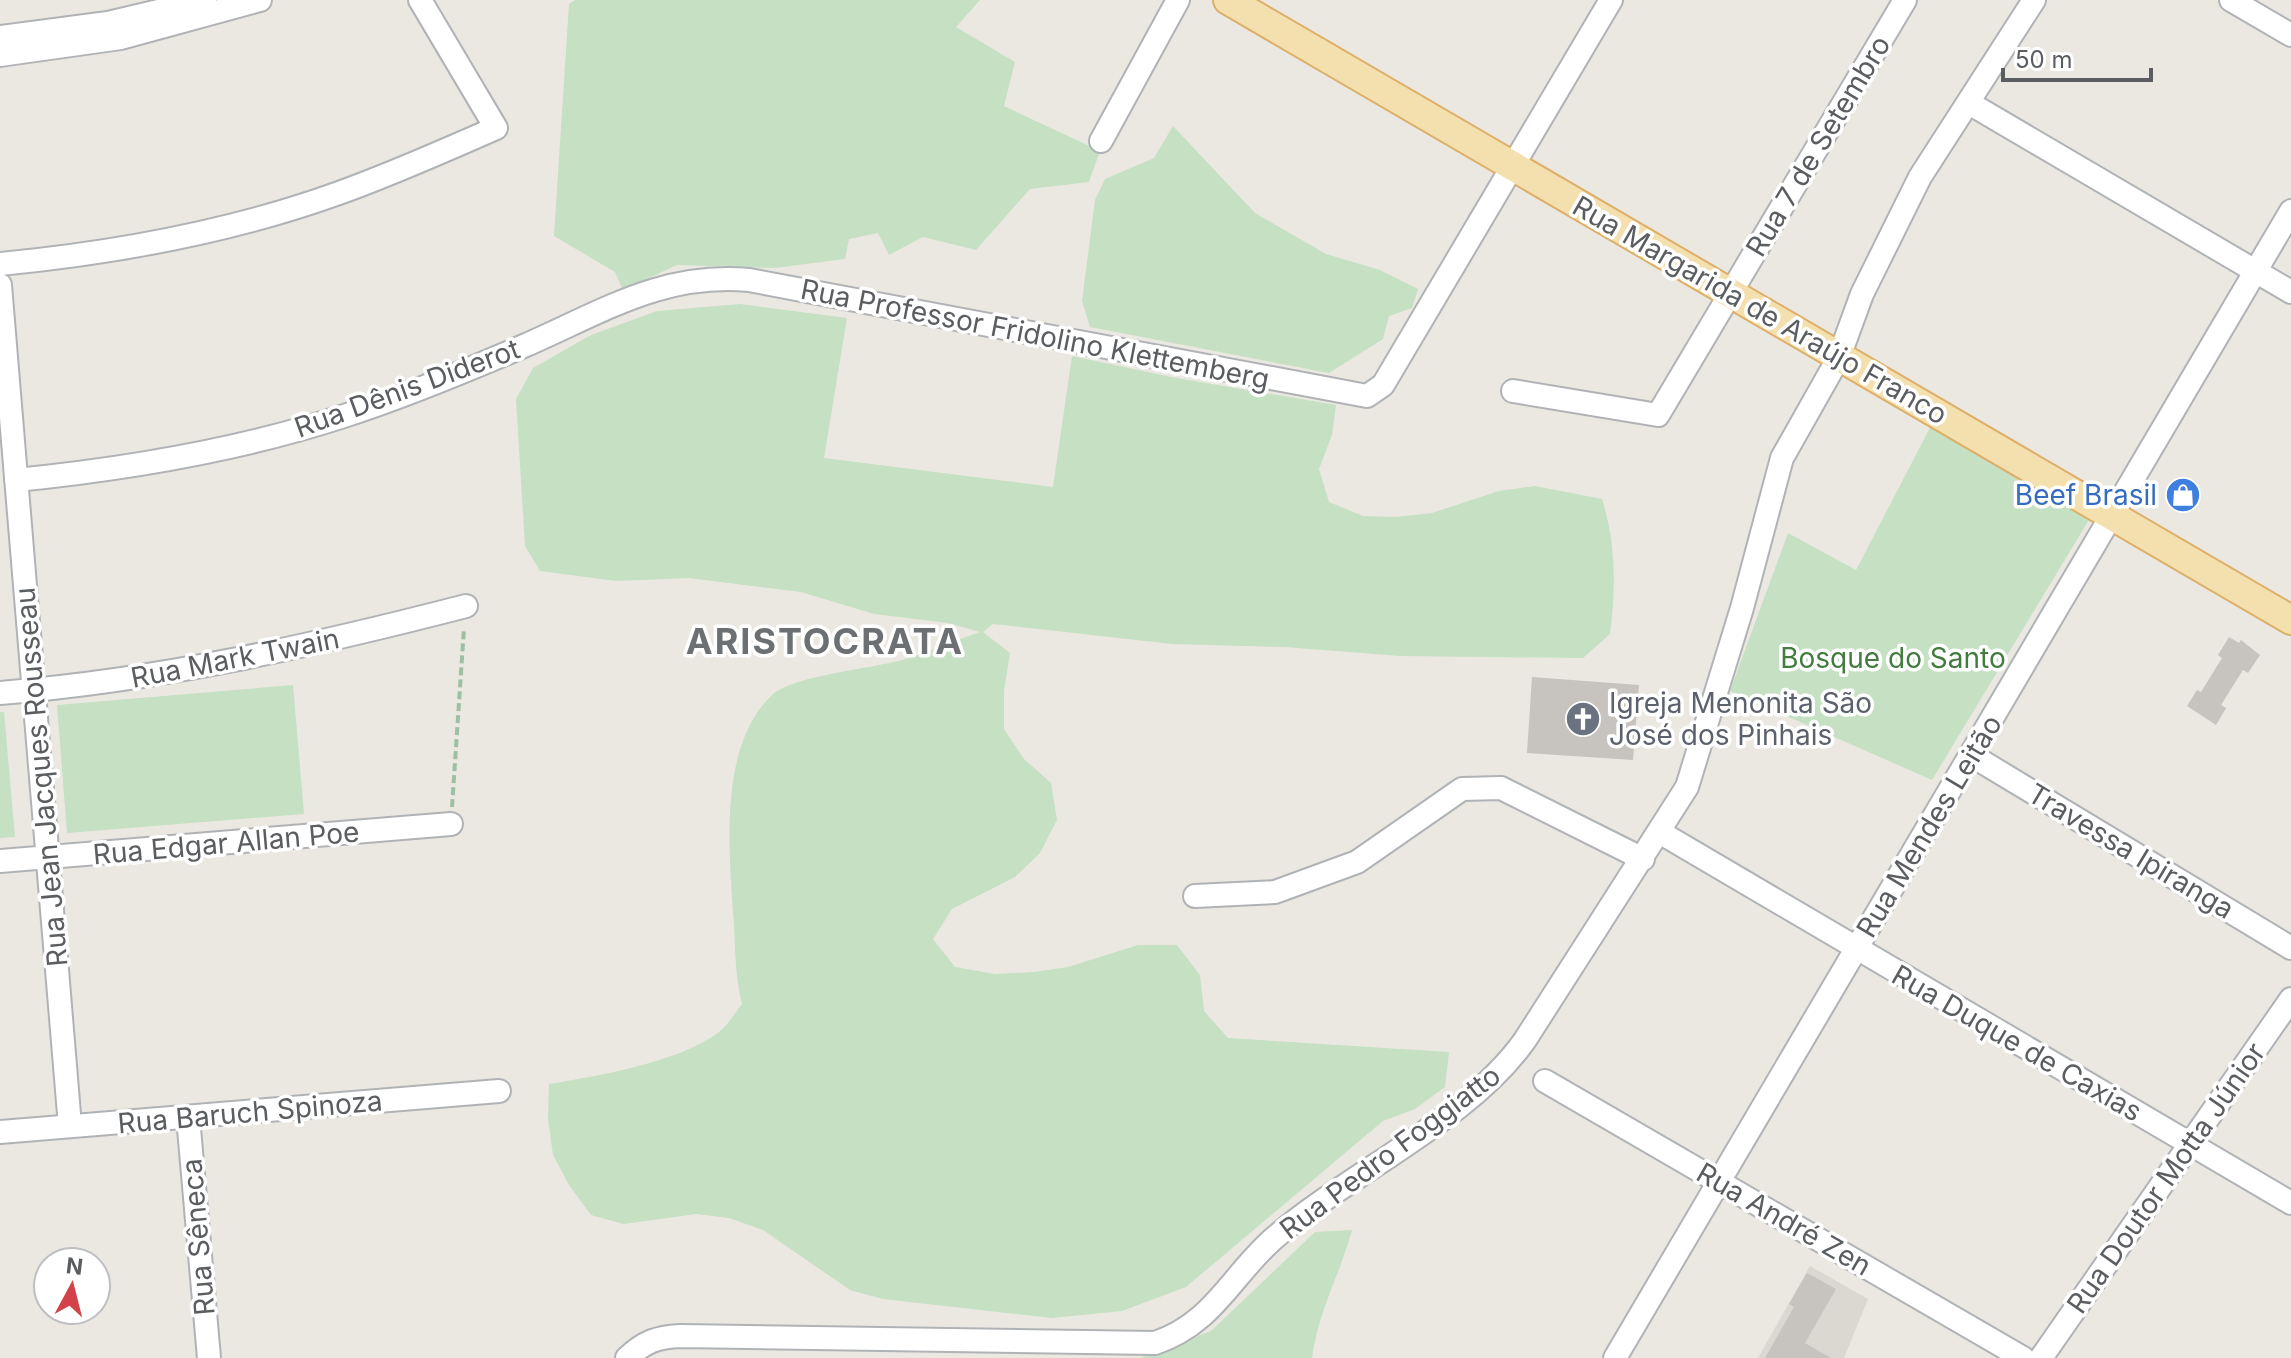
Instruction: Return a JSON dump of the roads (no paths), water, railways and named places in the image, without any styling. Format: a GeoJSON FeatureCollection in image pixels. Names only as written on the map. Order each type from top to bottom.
{"type":"FeatureCollection","features":[{"type":"Feature","properties":{"kind":"main road","name":"Rua Margarida de Araújo Franco"},"geometry":{"type":"LineString","coordinates":[[1228,0],[2291,620]]}},
{"type":"Feature","properties":{"kind":"street"},"geometry":{"type":"LineString","coordinates":[[0,37],[260,0]]}},
{"type":"Feature","properties":{"kind":"street"},"geometry":{"type":"LineString","coordinates":[[0,264],[149,243],[275,213],[392,173],[496,128],[420,0]]}},
{"type":"Feature","properties":{"kind":"street"},"geometry":{"type":"LineString","coordinates":[[1101,141],[1178,0]]}},
{"type":"Feature","properties":{"kind":"street"},"geometry":{"type":"LineString","coordinates":[[1513,166],[1611,0]]}},
{"type":"Feature","properties":{"kind":"street","name":"Rua 7 de Setembro"},"geometry":{"type":"LineString","coordinates":[[1513,391],[1658,415],[1905,0]]}},
{"type":"Feature","properties":{"kind":"street","name":"Rua Pedro Foggiatto"},"geometry":{"type":"LineString","coordinates":[[627,1358],[640,1345],[659,1337],[680,1336],[937,1349],[1140,1345],[1174,1336],[1191,1328],[1272,1240],[1475,1093],[1511,1061],[1661,833],[1693,770],[1782,458],[1839,357],[1862,294],[1904,207],[2034,0]]}},
{"type":"Feature","properties":{"kind":"street"},"geometry":{"type":"LineString","coordinates":[[2231,0],[2291,35]]}},
{"type":"Feature","properties":{"kind":"street"},"geometry":{"type":"LineString","coordinates":[[0,55],[121,38],[212,5]]}},
{"type":"Feature","properties":{"kind":"street"},"geometry":{"type":"LineString","coordinates":[[1969,103],[2291,292]]}},
{"type":"Feature","properties":{"kind":"street","name":"Rua Professor Fridolino Klettemberg"},"geometry":{"type":"LineString","coordinates":[[693,278],[749,280],[1358,396],[1375,393],[1513,166]]}},
{"type":"Feature","properties":{"kind":"street","name":"Rua Mendes Leitão"},"geometry":{"type":"LineString","coordinates":[[1615,1358],[2291,211]]}},
{"type":"Feature","properties":{"kind":"street","name":"Rua Dênis Diderot"},"geometry":{"type":"LineString","coordinates":[[16,480],[216,449],[343,417],[490,361],[634,297],[693,278]]}},
{"type":"Feature","properties":{"kind":"street","name":"Rua Jean Jacques Rousseau"},"geometry":{"type":"LineString","coordinates":[[0,285],[70,1126]]}},
{"type":"Feature","properties":{"kind":"street","name":"Rua Mark Twain"},"geometry":{"type":"LineString","coordinates":[[0,693],[113,682],[242,661],[466,606]]}},
{"type":"Feature","properties":{"kind":"street","name":"Travessa Ipiranga"},"geometry":{"type":"LineString","coordinates":[[1971,755],[2291,948]]}},
{"type":"Feature","properties":{"kind":"street"},"geometry":{"type":"LineString","coordinates":[[1195,896],[1275,892],[1357,862],[1462,789],[1479,787],[1501,788],[1643,859]]}},
{"type":"Feature","properties":{"kind":"street","name":"Rua Edgar Allan Poe"},"geometry":{"type":"LineString","coordinates":[[0,861],[451,824]]}},
{"type":"Feature","properties":{"kind":"street","name":"Rua Duque de Caxias"},"geometry":{"type":"LineString","coordinates":[[1661,833],[2291,1203]]}},
{"type":"Feature","properties":{"kind":"street","name":"Rua Doutor Motta Júnior"},"geometry":{"type":"LineString","coordinates":[[2041,1358],[2291,999]]}},
{"type":"Feature","properties":{"kind":"street","name":"Rua André Zen"},"geometry":{"type":"LineString","coordinates":[[1545,1081],[2023,1358]]}},
{"type":"Feature","properties":{"kind":"street","name":"Rua Baruch Spinoza"},"geometry":{"type":"LineString","coordinates":[[0,1132],[499,1091]]}},
{"type":"Feature","properties":{"kind":"street","name":"Rua Sêneca"},"geometry":{"type":"LineString","coordinates":[[188,1117],[209,1358]]}},
{"type":"Feature","properties":{"kind":"place","name":"Beef Brasil"},"geometry":{"type":"Point","coordinates":[2183,495]}},
{"type":"Feature","properties":{"kind":"place","name":"Igreja Menonita São José dos Pinhais"},"geometry":{"type":"Point","coordinates":[1583,719]}},
{"type":"Feature","properties":{"kind":"district","name":"ARISTOCRATA"},"geometry":{"type":"Point","coordinates":[825,641]}},
{"type":"Feature","properties":{"kind":"park label","name":"Bosque do Santo"},"geometry":{"type":"Point","coordinates":[1893,658]}}]}
